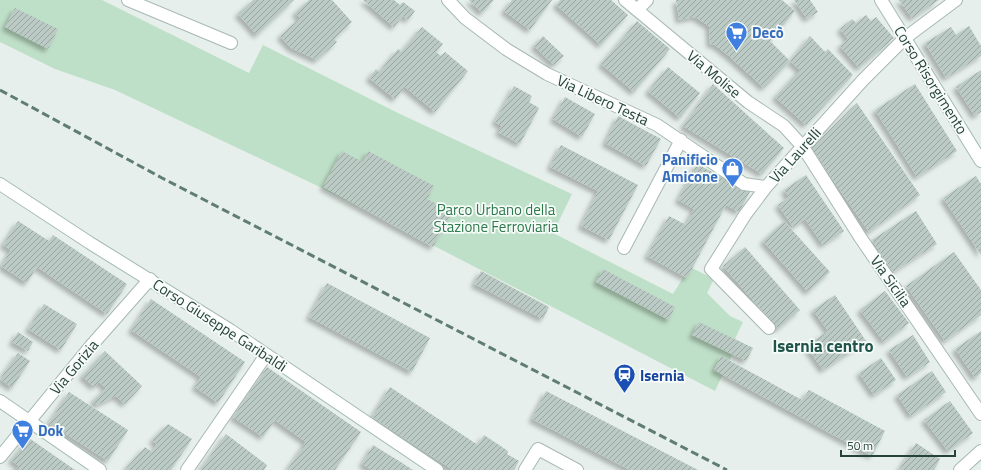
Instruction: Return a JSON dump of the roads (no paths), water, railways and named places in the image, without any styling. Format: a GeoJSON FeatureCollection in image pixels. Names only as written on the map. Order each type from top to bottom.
{"type":"FeatureCollection","features":[{"type":"Feature","properties":{"kind":"street"},"geometry":{"type":"LineString","coordinates":[[128,0],[230,43]]}},
{"type":"Feature","properties":{"kind":"street","name":"Via Libero Testa"},"geometry":{"type":"LineString","coordinates":[[448,0],[465,18],[506,49],[547,74],[657,125],[744,184],[766,187]]}},
{"type":"Feature","properties":{"kind":"street","name":"Via Molise"},"geometry":{"type":"LineString","coordinates":[[625,0],[748,102],[784,126],[803,147]]}},
{"type":"Feature","properties":{"kind":"street"},"geometry":{"type":"LineString","coordinates":[[637,10],[647,0]]}},
{"type":"Feature","properties":{"kind":"street","name":"Corso Risorgimento"},"geometry":{"type":"LineString","coordinates":[[881,0],[905,38],[912,53],[981,161]]}},
{"type":"Feature","properties":{"kind":"street","name":"Via Laurelli"},"geometry":{"type":"LineString","coordinates":[[769,328],[711,269],[766,187],[863,80],[905,38],[956,0]]}},
{"type":"Feature","properties":{"kind":"street"},"geometry":{"type":"LineString","coordinates":[[624,248],[681,140]]}},
{"type":"Feature","properties":{"kind":"street","name":"Via Sicilia"},"geometry":{"type":"LineString","coordinates":[[803,147],[860,237],[981,414]]}},
{"type":"Feature","properties":{"kind":"street","name":"Corso Giuseppe Garibaldi"},"geometry":{"type":"LineString","coordinates":[[0,184],[90,243],[150,279],[437,470]]}},
{"type":"Feature","properties":{"kind":"street","name":"Via Gorizia"},"geometry":{"type":"LineString","coordinates":[[0,457],[90,347],[150,279]]}},
{"type":"Feature","properties":{"kind":"street"},"geometry":{"type":"LineString","coordinates":[[187,470],[266,355]]}},
{"type":"Feature","properties":{"kind":"street"},"geometry":{"type":"LineString","coordinates":[[0,401],[100,470]]}},
{"type":"Feature","properties":{"kind":"street"},"geometry":{"type":"LineString","coordinates":[[525,470],[538,449],[577,470]]}},
{"type":"Feature","properties":{"kind":"street"},"geometry":{"type":"LineString","coordinates":[[960,470],[981,451]]}},
{"type":"Feature","properties":{"kind":"railway"},"geometry":{"type":"LineString","coordinates":[[0,90],[162,178],[727,470]]}},
{"type":"Feature","properties":{"kind":"place","name":"Decò"},"geometry":{"type":"Point","coordinates":[736,52]}},
{"type":"Feature","properties":{"kind":"place","name":"Panificio Amicone"},"geometry":{"type":"Point","coordinates":[733,188]}},
{"type":"Feature","properties":{"kind":"place","name":"Isernia"},"geometry":{"type":"Point","coordinates":[625,394]}},
{"type":"Feature","properties":{"kind":"place","name":"Dok"},"geometry":{"type":"Point","coordinates":[23,450]}},
{"type":"Feature","properties":{"kind":"district","name":"Isernia centro"},"geometry":{"type":"Point","coordinates":[823,346]}},
{"type":"Feature","properties":{"kind":"park label","name":"Parco Urbano della Stazione Ferroviaria"},"geometry":{"type":"Point","coordinates":[496,218]}}]}
